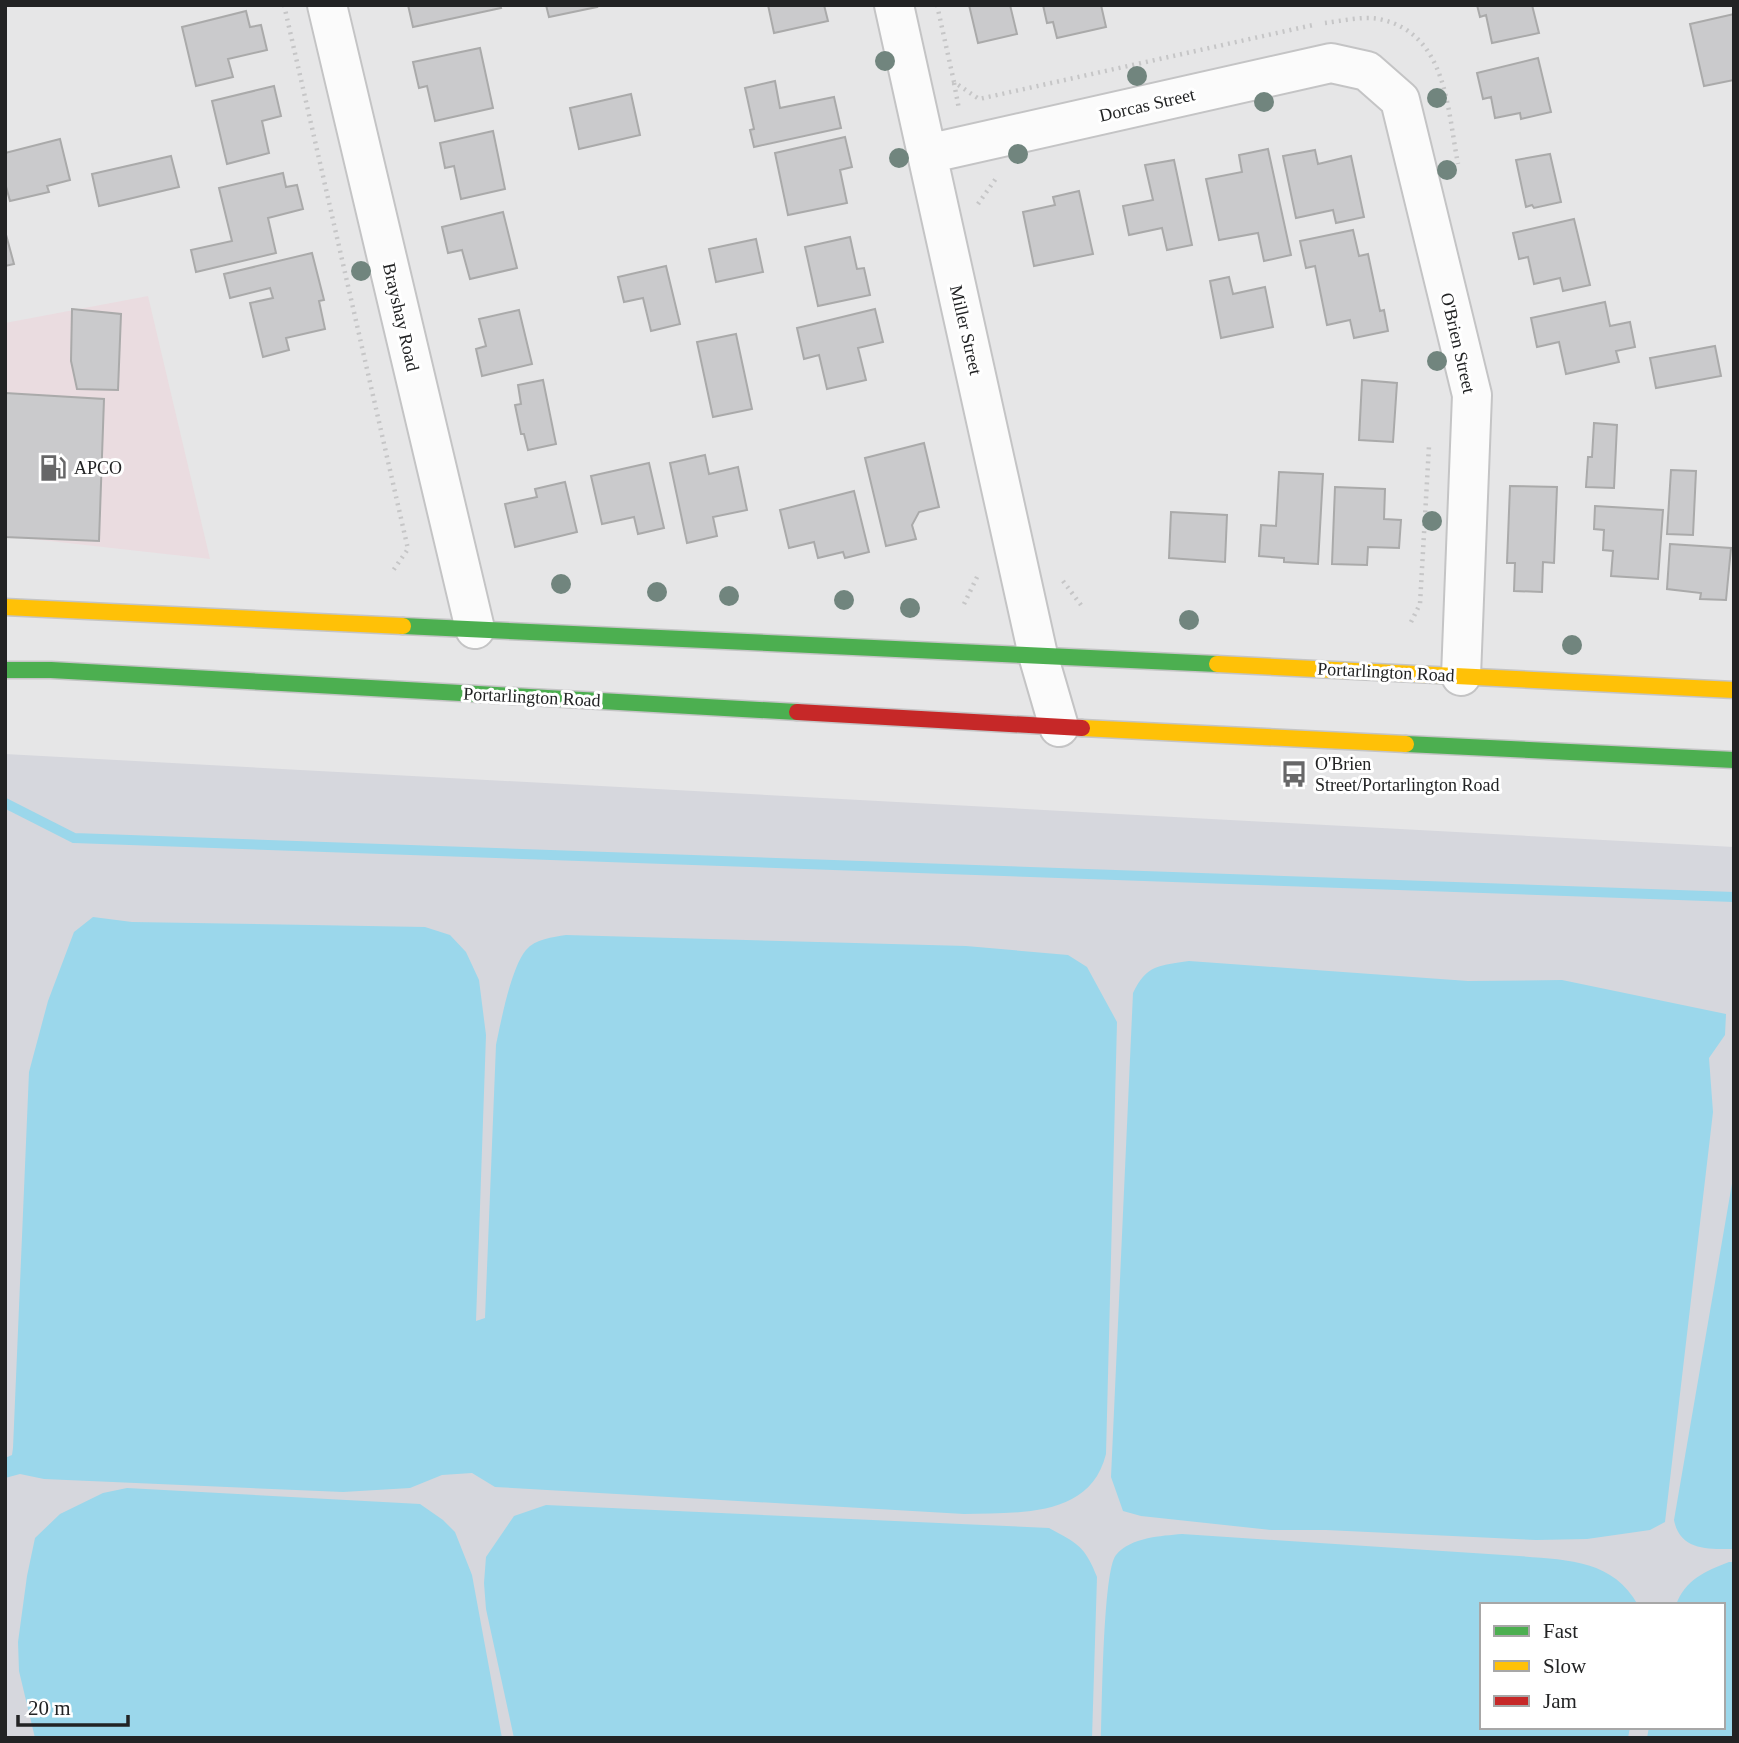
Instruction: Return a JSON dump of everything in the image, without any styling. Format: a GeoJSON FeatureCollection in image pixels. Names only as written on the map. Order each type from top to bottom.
{"type":"FeatureCollection","features":[{"type":"Feature","properties":{"kind":"main road","name":"Portarlington Road"},"geometry":{"type":"LineString","coordinates":[[5,607],[1734,690]]}},
{"type":"Feature","properties":{"kind":"main road","name":"Portarlington Road"},"geometry":{"type":"LineString","coordinates":[[5,670],[211,679],[1059,727],[1734,760]]}},
{"type":"Feature","properties":{"kind":"street","name":"Brayshay Road"},"geometry":{"type":"LineString","coordinates":[[327,5],[475,629]]}},
{"type":"Feature","properties":{"kind":"street","name":"Miller Street"},"geometry":{"type":"LineString","coordinates":[[894,5],[1038,655]]}},
{"type":"Feature","properties":{"kind":"street","name":"Dorcas Street"},"geometry":{"type":"LineString","coordinates":[[927,154],[1331,63],[1367,71]]}},
{"type":"Feature","properties":{"kind":"street","name":"O'Brien Street"},"geometry":{"type":"LineString","coordinates":[[1367,71],[1401,100],[1472,395],[1461,676]]}},
{"type":"Feature","properties":{"kind":"street"},"geometry":{"type":"LineString","coordinates":[[1038,655],[1059,727]]}},
{"type":"Feature","properties":{"kind":"path"},"geometry":{"type":"LineString","coordinates":[[284,5],[408,549],[393,572]]}},
{"type":"Feature","properties":{"kind":"path"},"geometry":{"type":"LineString","coordinates":[[937,5],[954,82],[979,99],[1322,23],[1376,18],[1401,26],[1419,38],[1433,57],[1442,82],[1460,177]]}},
{"type":"Feature","properties":{"kind":"path"},"geometry":{"type":"LineString","coordinates":[[981,216],[978,202],[1004,168]]}},
{"type":"Feature","properties":{"kind":"path"},"geometry":{"type":"LineString","coordinates":[[1411,622],[1420,604],[1429,440]]}},
{"type":"Feature","properties":{"kind":"path"},"geometry":{"type":"LineString","coordinates":[[1061,569],[1064,583],[1084,609]]}},
{"type":"Feature","properties":{"kind":"shaded area"},"geometry":{"type":"Polygon","coordinates":[[[148,296],[210,559],[5,536],[5,323],[148,296]]]}},
{"type":"Feature","properties":{"kind":"shaded area"},"geometry":{"type":"Polygon","coordinates":[[[5,754],[1734,847],[1734,1738],[5,1738],[5,754]]]}},
{"type":"Feature","properties":{"kind":"water"},"geometry":{"type":"Polygon","coordinates":[[[93,917],[132,922],[425,927],[450,935],[466,952],[479,980],[486,1035],[476,1321],[485,1318],[496,1045],[516,969],[526,950],[534,943],[566,935],[966,946],[1068,955],[1087,967],[1117,1022],[1106,1454],[1097,1475],[1085,1491],[1049,1508],[964,1514],[495,1487],[472,1473],[442,1475],[410,1488],[343,1492],[44,1479],[20,1474],[5,1478],[5,1458],[12,1455],[13,1448],[29,1072],[48,1001],[74,932],[93,917]]]}},
{"type":"Feature","properties":{"kind":"water"},"geometry":{"type":"Polygon","coordinates":[[[1189,961],[1468,981],[1562,980],[1726,1014],[1725,1035],[1709,1058],[1713,1112],[1665,1522],[1650,1530],[1587,1539],[1536,1540],[1271,1530],[1141,1516],[1123,1511],[1111,1477],[1133,993],[1149,971],[1189,961]]]}},
{"type":"Feature","properties":{"kind":"water"},"geometry":{"type":"Polygon","coordinates":[[[1734,1172],[1734,1549],[1714,1549],[1696,1546],[1682,1538],[1674,1520],[1734,1172]]]}},
{"type":"Feature","properties":{"kind":"water"},"geometry":{"type":"Polygon","coordinates":[[[127,1488],[420,1504],[455,1532],[472,1575],[502,1738],[35,1738],[19,1671],[18,1642],[35,1538],[60,1514],[103,1493],[127,1488]]]}},
{"type":"Feature","properties":{"kind":"water"},"geometry":{"type":"Polygon","coordinates":[[[546,1505],[1049,1528],[1079,1546],[1097,1577],[1092,1738],[514,1738],[486,1609],[486,1557],[514,1516],[546,1505]]]}},
{"type":"Feature","properties":{"kind":"water"},"geometry":{"type":"Polygon","coordinates":[[[1182,1534],[1537,1557],[1571,1561],[1602,1570],[1628,1590],[1637,1603],[1480,1603],[1480,1729],[1630,1729],[1628,1738],[1101,1738],[1106,1612],[1112,1566],[1116,1555],[1122,1549],[1138,1541],[1182,1534]]]}},
{"type":"Feature","properties":{"kind":"water"},"geometry":{"type":"Polygon","coordinates":[[[1734,1562],[1734,1738],[1647,1738],[1649,1729],[1725,1729],[1725,1603],[1677,1603],[1690,1583],[1712,1569],[1734,1562]]]}},
{"type":"Feature","properties":{"kind":"building"},"geometry":{"type":"Polygon","coordinates":[[[408,5],[500,5],[501,8],[413,27],[408,5]]]}},
{"type":"Feature","properties":{"kind":"building"},"geometry":{"type":"Polygon","coordinates":[[[546,5],[596,5],[597,7],[549,17],[546,5]]]}},
{"type":"Feature","properties":{"kind":"building"},"geometry":{"type":"Polygon","coordinates":[[[768,5],[824,5],[828,21],[774,33],[768,5]]]}},
{"type":"Feature","properties":{"kind":"building"},"geometry":{"type":"Polygon","coordinates":[[[969,5],[1010,5],[1017,34],[978,43],[969,5]]]}},
{"type":"Feature","properties":{"kind":"building"},"geometry":{"type":"Polygon","coordinates":[[[1043,5],[1101,5],[1106,27],[1057,38],[1053,22],[1047,23],[1043,5]]]}},
{"type":"Feature","properties":{"kind":"building"},"geometry":{"type":"Polygon","coordinates":[[[1477,5],[1532,5],[1539,33],[1492,43],[1486,15],[1480,17],[1477,5]]]}},
{"type":"Feature","properties":{"kind":"building"},"geometry":{"type":"Polygon","coordinates":[[[246,11],[250,27],[261,25],[267,50],[228,59],[233,77],[196,86],[182,27],[246,11]]]}},
{"type":"Feature","properties":{"kind":"building"},"geometry":{"type":"Polygon","coordinates":[[[1734,14],[1734,80],[1704,86],[1690,24],[1734,14]]]}},
{"type":"Feature","properties":{"kind":"building"},"geometry":{"type":"Polygon","coordinates":[[[480,48],[493,108],[435,121],[427,86],[419,88],[413,62],[480,48]]]}},
{"type":"Feature","properties":{"kind":"building"},"geometry":{"type":"Polygon","coordinates":[[[1538,58],[1551,112],[1521,119],[1520,113],[1495,118],[1491,97],[1483,99],[1477,73],[1538,58]]]}},
{"type":"Feature","properties":{"kind":"building"},"geometry":{"type":"Polygon","coordinates":[[[775,81],[780,108],[834,97],[841,128],[754,147],[750,130],[754,129],[745,88],[775,81]]]}},
{"type":"Feature","properties":{"kind":"building"},"geometry":{"type":"Polygon","coordinates":[[[274,86],[281,116],[262,121],[269,153],[227,164],[212,101],[274,86]]]}},
{"type":"Feature","properties":{"kind":"building"},"geometry":{"type":"Polygon","coordinates":[[[631,94],[640,135],[579,149],[570,108],[631,94]]]}},
{"type":"Feature","properties":{"kind":"building"},"geometry":{"type":"Polygon","coordinates":[[[493,131],[505,189],[461,199],[454,166],[445,168],[440,143],[493,131]]]}},
{"type":"Feature","properties":{"kind":"building"},"geometry":{"type":"Polygon","coordinates":[[[845,137],[852,167],[840,170],[847,203],[788,215],[775,153],[845,137]]]}},
{"type":"Feature","properties":{"kind":"building"},"geometry":{"type":"Polygon","coordinates":[[[60,139],[70,180],[47,186],[49,192],[10,201],[5,183],[5,153],[60,139]]]}},
{"type":"Feature","properties":{"kind":"building"},"geometry":{"type":"Polygon","coordinates":[[[1268,149],[1291,255],[1264,261],[1258,233],[1219,240],[1206,179],[1242,172],[1239,155],[1268,149]]]}},
{"type":"Feature","properties":{"kind":"building"},"geometry":{"type":"Polygon","coordinates":[[[1315,150],[1318,164],[1351,156],[1364,217],[1336,223],[1333,210],[1296,218],[1283,156],[1315,150]]]}},
{"type":"Feature","properties":{"kind":"building"},"geometry":{"type":"Polygon","coordinates":[[[1550,154],[1561,202],[1534,208],[1532,205],[1526,207],[1516,160],[1550,154]]]}},
{"type":"Feature","properties":{"kind":"building"},"geometry":{"type":"Polygon","coordinates":[[[171,156],[179,187],[99,206],[92,174],[171,156]]]}},
{"type":"Feature","properties":{"kind":"building"},"geometry":{"type":"Polygon","coordinates":[[[1174,160],[1192,245],[1167,250],[1162,228],[1129,235],[1123,206],[1153,200],[1145,165],[1174,160]]]}},
{"type":"Feature","properties":{"kind":"building"},"geometry":{"type":"Polygon","coordinates":[[[283,173],[286,187],[297,185],[303,209],[268,218],[276,253],[196,272],[191,250],[232,241],[219,188],[283,173]]]}},
{"type":"Feature","properties":{"kind":"building"},"geometry":{"type":"Polygon","coordinates":[[[1079,191],[1093,254],[1034,266],[1023,212],[1055,205],[1053,197],[1079,191]]]}},
{"type":"Feature","properties":{"kind":"building"},"geometry":{"type":"Polygon","coordinates":[[[503,212],[517,268],[470,279],[462,250],[448,253],[442,227],[503,212]]]}},
{"type":"Feature","properties":{"kind":"building"},"geometry":{"type":"Polygon","coordinates":[[[1574,219],[1590,285],[1563,291],[1560,278],[1534,284],[1528,257],[1519,259],[1513,233],[1574,219]]]}},
{"type":"Feature","properties":{"kind":"building"},"geometry":{"type":"Polygon","coordinates":[[[1353,230],[1359,256],[1368,254],[1380,311],[1384,310],[1388,331],[1354,338],[1350,320],[1327,325],[1315,266],[1306,268],[1300,241],[1353,230]]]}},
{"type":"Feature","properties":{"kind":"building"},"geometry":{"type":"Polygon","coordinates":[[[5,231],[14,264],[5,266],[5,231]]]}},
{"type":"Feature","properties":{"kind":"building"},"geometry":{"type":"Polygon","coordinates":[[[850,237],[857,269],[864,268],[870,295],[818,306],[805,247],[850,237]]]}},
{"type":"Feature","properties":{"kind":"building"},"geometry":{"type":"Polygon","coordinates":[[[756,239],[763,272],[716,282],[709,249],[756,239]]]}},
{"type":"Feature","properties":{"kind":"building"},"geometry":{"type":"Polygon","coordinates":[[[312,253],[324,300],[319,301],[325,329],[286,338],[289,350],[263,357],[250,303],[273,298],[270,288],[230,298],[224,274],[312,253]]]}},
{"type":"Feature","properties":{"kind":"building"},"geometry":{"type":"Polygon","coordinates":[[[666,266],[680,324],[651,331],[643,298],[624,302],[618,277],[666,266]]]}},
{"type":"Feature","properties":{"kind":"building"},"geometry":{"type":"Polygon","coordinates":[[[1229,277],[1233,294],[1265,287],[1273,327],[1221,338],[1210,281],[1229,277]]]}},
{"type":"Feature","properties":{"kind":"building"},"geometry":{"type":"Polygon","coordinates":[[[1605,302],[1610,326],[1630,322],[1635,347],[1616,351],[1619,362],[1566,374],[1559,342],[1537,347],[1531,318],[1605,302]]]}},
{"type":"Feature","properties":{"kind":"building"},"geometry":{"type":"Polygon","coordinates":[[[72,309],[121,314],[118,390],[77,389],[71,361],[72,309]]]}},
{"type":"Feature","properties":{"kind":"building"},"geometry":{"type":"Polygon","coordinates":[[[875,309],[883,342],[858,348],[866,380],[827,389],[819,355],[804,359],[797,328],[875,309]]]}},
{"type":"Feature","properties":{"kind":"building"},"geometry":{"type":"Polygon","coordinates":[[[519,310],[532,364],[482,376],[476,349],[486,346],[479,319],[519,310]]]}},
{"type":"Feature","properties":{"kind":"building"},"geometry":{"type":"Polygon","coordinates":[[[736,334],[752,409],[713,417],[697,342],[736,334]]]}},
{"type":"Feature","properties":{"kind":"building"},"geometry":{"type":"Polygon","coordinates":[[[1715,346],[1721,376],[1656,388],[1650,358],[1715,346]]]}},
{"type":"Feature","properties":{"kind":"building"},"geometry":{"type":"Polygon","coordinates":[[[543,380],[556,444],[528,450],[524,434],[521,434],[515,405],[521,404],[518,385],[543,380]]]}},
{"type":"Feature","properties":{"kind":"building"},"geometry":{"type":"Polygon","coordinates":[[[1362,380],[1397,383],[1393,442],[1359,440],[1362,380]]]}},
{"type":"Feature","properties":{"kind":"building","name":"APCO"},"geometry":{"type":"Polygon","coordinates":[[[5,393],[104,399],[99,541],[5,537],[5,393]]]}},
{"type":"Feature","properties":{"kind":"building"},"geometry":{"type":"Polygon","coordinates":[[[1594,423],[1617,425],[1614,488],[1586,487],[1588,457],[1592,457],[1594,423]]]}},
{"type":"Feature","properties":{"kind":"building"},"geometry":{"type":"Polygon","coordinates":[[[924,443],[939,507],[919,512],[912,525],[916,539],[886,546],[865,458],[924,443]]]}},
{"type":"Feature","properties":{"kind":"building"},"geometry":{"type":"Polygon","coordinates":[[[705,455],[709,474],[738,467],[747,510],[713,517],[717,536],[687,543],[670,463],[705,455]]]}},
{"type":"Feature","properties":{"kind":"building"},"geometry":{"type":"Polygon","coordinates":[[[649,463],[664,528],[638,534],[634,517],[602,524],[591,476],[649,463]]]}},
{"type":"Feature","properties":{"kind":"building"},"geometry":{"type":"Polygon","coordinates":[[[1671,470],[1696,471],[1693,535],[1667,534],[1671,470]]]}},
{"type":"Feature","properties":{"kind":"building"},"geometry":{"type":"Polygon","coordinates":[[[1279,472],[1323,474],[1318,564],[1284,562],[1284,558],[1259,556],[1261,525],[1276,526],[1279,472]]]}},
{"type":"Feature","properties":{"kind":"building"},"geometry":{"type":"Polygon","coordinates":[[[565,482],[577,532],[515,547],[505,504],[537,497],[535,489],[565,482]]]}},
{"type":"Feature","properties":{"kind":"building"},"geometry":{"type":"Polygon","coordinates":[[[1510,486],[1557,487],[1554,563],[1543,562],[1542,592],[1514,591],[1515,563],[1507,563],[1510,486]]]}},
{"type":"Feature","properties":{"kind":"building"},"geometry":{"type":"Polygon","coordinates":[[[1335,487],[1385,489],[1384,519],[1401,520],[1399,548],[1368,547],[1367,565],[1332,564],[1335,487]]]}},
{"type":"Feature","properties":{"kind":"building"},"geometry":{"type":"Polygon","coordinates":[[[854,491],[869,552],[845,558],[843,552],[818,558],[814,542],[789,548],[780,510],[854,491]]]}},
{"type":"Feature","properties":{"kind":"building"},"geometry":{"type":"Polygon","coordinates":[[[1595,506],[1663,510],[1658,579],[1611,576],[1613,551],[1603,550],[1604,530],[1594,529],[1595,506]]]}},
{"type":"Feature","properties":{"kind":"building"},"geometry":{"type":"Polygon","coordinates":[[[1171,512],[1227,515],[1225,562],[1169,558],[1171,512]]]}},
{"type":"Feature","properties":{"kind":"building"},"geometry":{"type":"Polygon","coordinates":[[[1670,544],[1731,548],[1726,600],[1700,599],[1701,593],[1667,589],[1670,544]]]}},
{"type":"Feature","properties":{"kind":"waterway"},"geometry":{"type":"LineString","coordinates":[[5,803],[74,838],[1734,897]]}},
{"type":"Feature","properties":{"kind":"traffic: fast"},"geometry":{"type":"LineString","coordinates":[[403,626],[1217,664]]}},
{"type":"Feature","properties":{"kind":"traffic: fast"},"geometry":{"type":"LineString","coordinates":[[5,670],[51,670],[797,712]]}},
{"type":"Feature","properties":{"kind":"traffic: fast"},"geometry":{"type":"LineString","coordinates":[[1406,744],[1734,760]]}},
{"type":"Feature","properties":{"kind":"traffic: slow"},"geometry":{"type":"LineString","coordinates":[[5,607],[403,626]]}},
{"type":"Feature","properties":{"kind":"traffic: slow"},"geometry":{"type":"LineString","coordinates":[[1217,664],[1734,690]]}},
{"type":"Feature","properties":{"kind":"traffic: slow"},"geometry":{"type":"LineString","coordinates":[[1082,728],[1406,744]]}},
{"type":"Feature","properties":{"kind":"traffic: jam"},"geometry":{"type":"LineString","coordinates":[[797,712],[1082,728]]}},
{"type":"Feature","properties":{"kind":"place","name":"APCO"},"geometry":{"type":"Point","coordinates":[53,468]}},
{"type":"Feature","properties":{"kind":"place","name":"O'Brien Street/Portarlington Road"},"geometry":{"type":"Point","coordinates":[1294,774]}}]}
